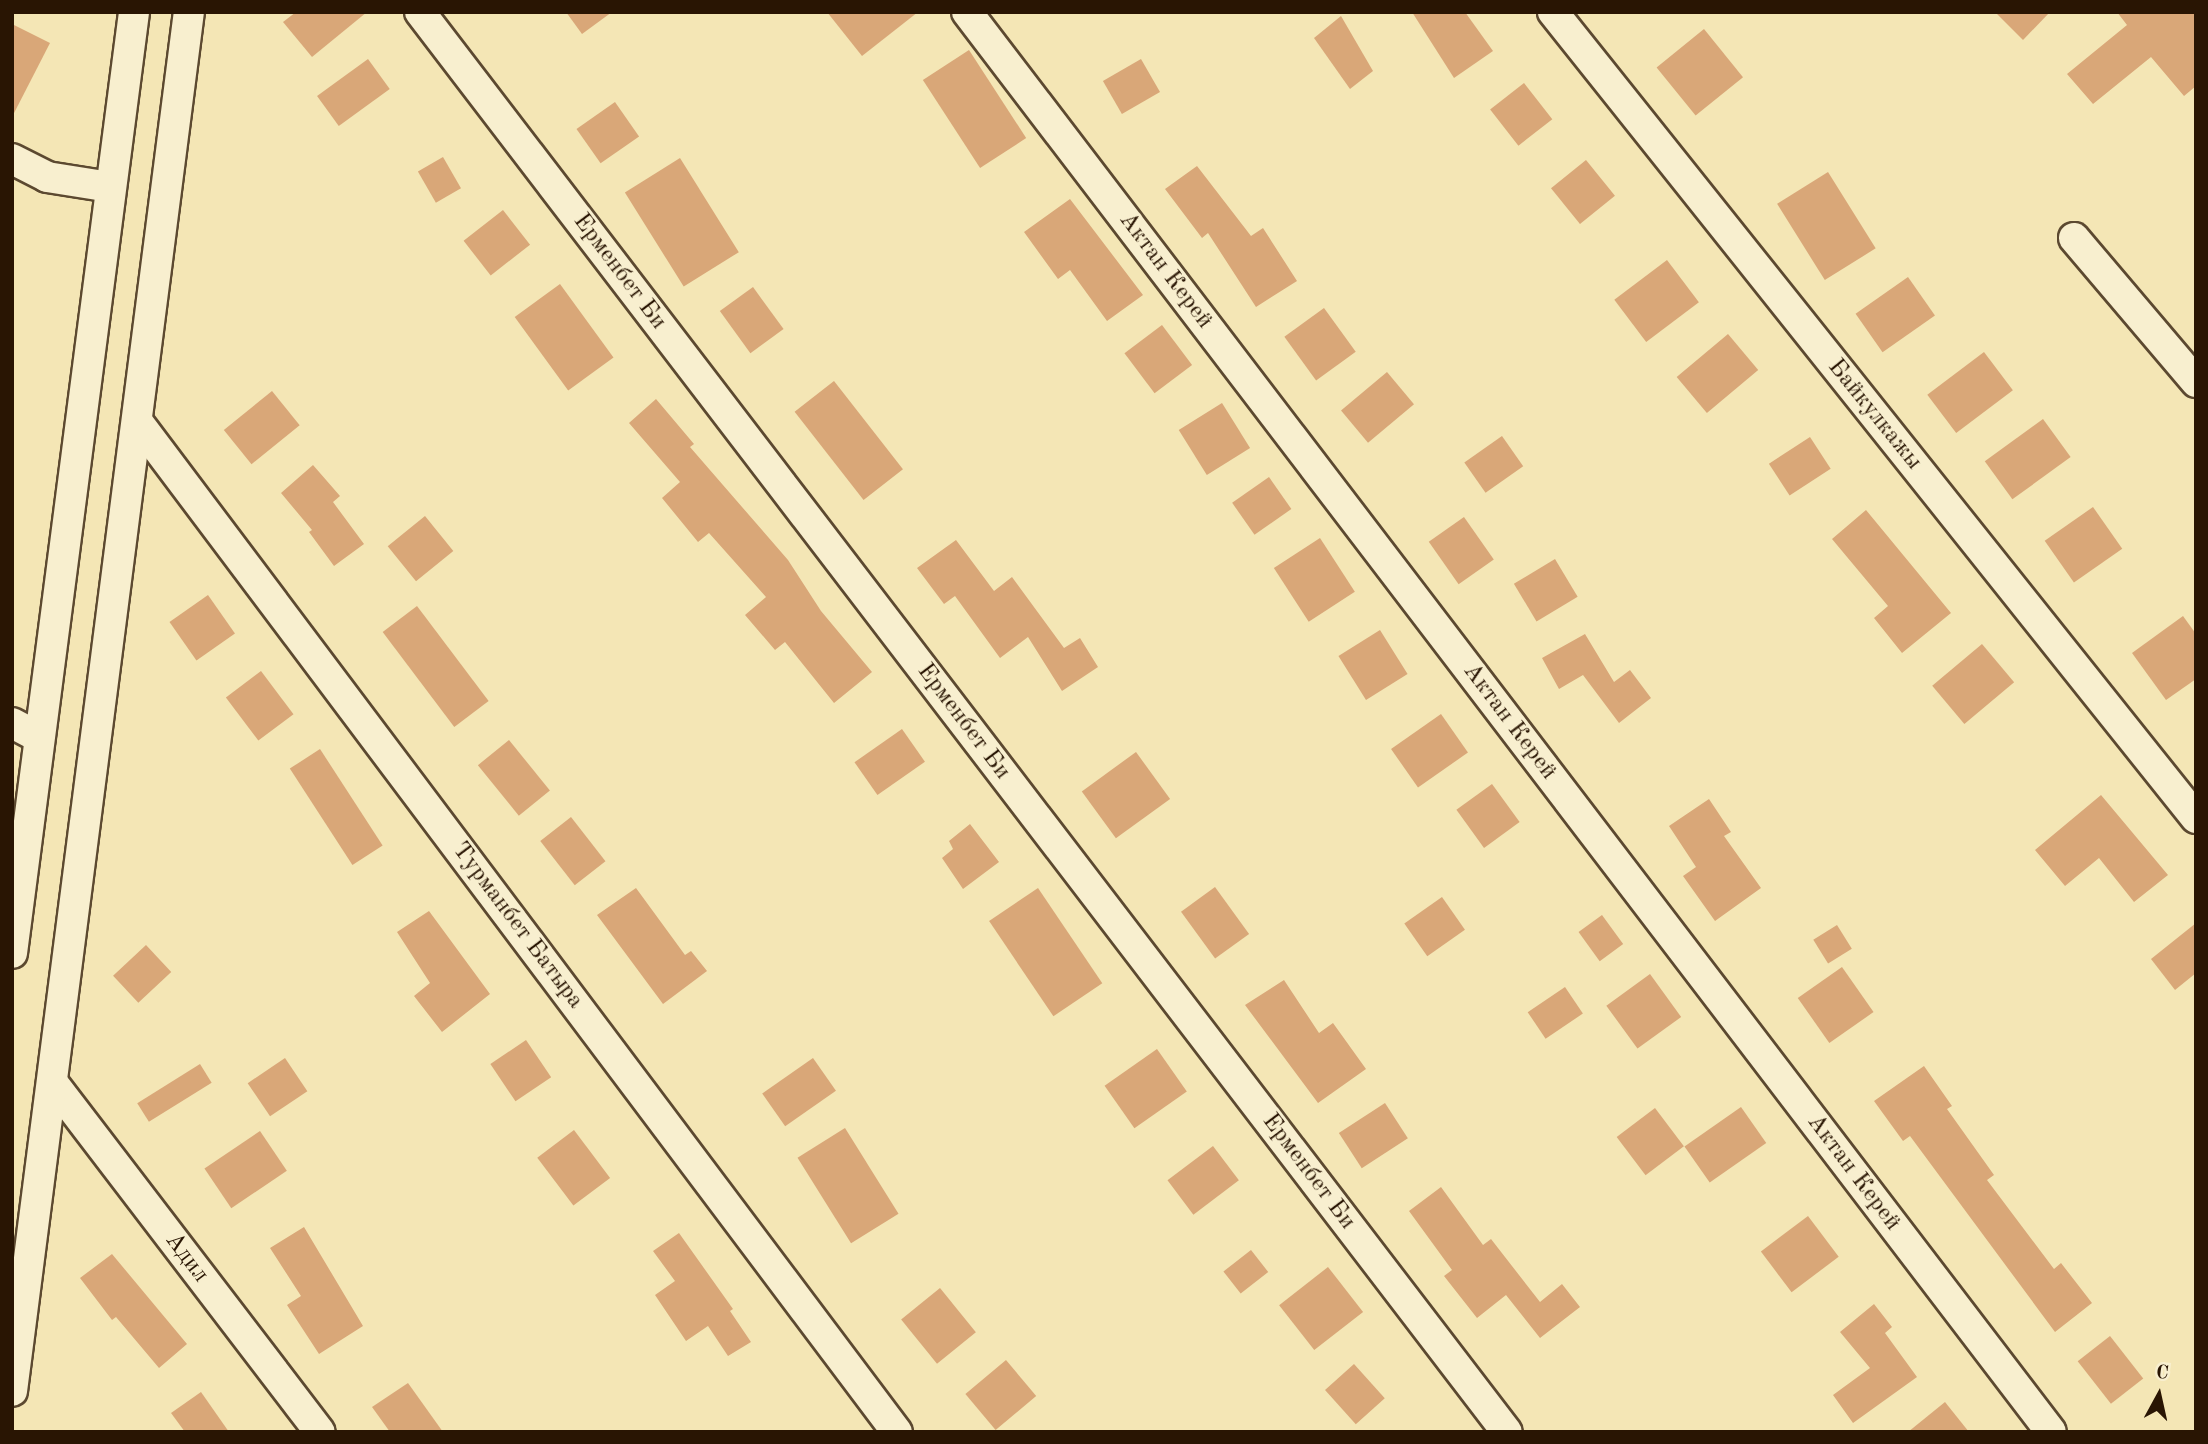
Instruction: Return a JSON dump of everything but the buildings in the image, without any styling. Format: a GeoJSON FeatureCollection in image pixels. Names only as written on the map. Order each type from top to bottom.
{"type":"FeatureCollection","features":[{"type":"Feature","properties":{"kind":"street"},"geometry":{"type":"LineString","coordinates":[[12,953],[134,12]]}},
{"type":"Feature","properties":{"kind":"street"},"geometry":{"type":"LineString","coordinates":[[12,1391],[189,12]]}},
{"type":"Feature","properties":{"kind":"street","name":"Ерменбет Би"},"geometry":{"type":"LineString","coordinates":[[420,12],[1507,1432]]}},
{"type":"Feature","properties":{"kind":"street","name":"Актан Керей"},"geometry":{"type":"LineString","coordinates":[[967,12],[2051,1432]]}},
{"type":"Feature","properties":{"kind":"street","name":"Байкулкажы"},"geometry":{"type":"LineString","coordinates":[[1553,12],[2196,818]]}},
{"type":"Feature","properties":{"kind":"street"},"geometry":{"type":"LineString","coordinates":[[12,159],[47,177],[110,187]]}},
{"type":"Feature","properties":{"kind":"street"},"geometry":{"type":"LineString","coordinates":[[2074,238],[2196,382]]}},
{"type":"Feature","properties":{"kind":"street","name":"Турманбет Батыра"},"geometry":{"type":"LineString","coordinates":[[136,421],[897,1432]]}},
{"type":"Feature","properties":{"kind":"street"},"geometry":{"type":"LineString","coordinates":[[12,723],[38,737]]}},
{"type":"Feature","properties":{"kind":"street","name":"Адил"},"geometry":{"type":"LineString","coordinates":[[53,1083],[320,1432]]}}]}
